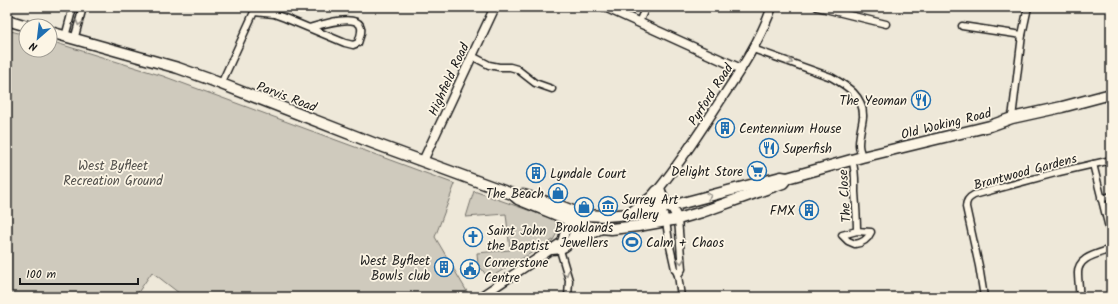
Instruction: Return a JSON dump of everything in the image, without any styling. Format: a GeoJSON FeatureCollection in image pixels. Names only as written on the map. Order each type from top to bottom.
{"type":"FeatureCollection","features":[{"type":"Feature","properties":{"kind":"main road"},"geometry":{"type":"LineString","coordinates":[[7,20],[18,23]]}},
{"type":"Feature","properties":{"kind":"main road","name":"Parvis Road"},"geometry":{"type":"LineString","coordinates":[[58,34],[178,68],[512,194],[518,199],[576,218]]}},
{"type":"Feature","properties":{"kind":"main road","name":"Old Woking Road"},"geometry":{"type":"LineString","coordinates":[[576,218],[630,214],[660,209],[781,177],[787,178],[976,130],[1012,118],[1111,94]]}},
{"type":"Feature","properties":{"kind":"main road","name":"Old Woking Road"},"geometry":{"type":"LineString","coordinates":[[576,218],[591,227],[611,229],[678,219],[738,200],[783,183],[787,178]]}},
{"type":"Feature","properties":{"kind":"main road"},"geometry":{"type":"LineString","coordinates":[[630,214],[652,197],[658,190]]}},
{"type":"Feature","properties":{"kind":"main road"},"geometry":{"type":"LineString","coordinates":[[572,240],[586,236],[601,228]]}},
{"type":"Feature","properties":{"kind":"street"},"geometry":{"type":"LineString","coordinates":[[70,38],[73,7]]}},
{"type":"Feature","properties":{"kind":"street"},"geometry":{"type":"LineString","coordinates":[[70,38],[83,7]]}},
{"type":"Feature","properties":{"kind":"street","name":"Highfield Road"},"geometry":{"type":"LineString","coordinates":[[423,161],[495,7]]}},
{"type":"Feature","properties":{"kind":"street"},"geometry":{"type":"LineString","coordinates":[[605,7],[741,69]]}},
{"type":"Feature","properties":{"kind":"street"},"geometry":{"type":"LineString","coordinates":[[639,22],[646,7]]}},
{"type":"Feature","properties":{"kind":"street","name":"Pyrford Road"},"geometry":{"type":"LineString","coordinates":[[658,190],[686,154],[741,69],[763,29],[772,7]]}},
{"type":"Feature","properties":{"kind":"street"},"geometry":{"type":"LineString","coordinates":[[817,7],[879,19],[886,24]]}},
{"type":"Feature","properties":{"kind":"street"},"geometry":{"type":"LineString","coordinates":[[1012,118],[1022,35],[1028,7]]}},
{"type":"Feature","properties":{"kind":"street"},"geometry":{"type":"LineString","coordinates":[[221,84],[255,9],[274,14],[345,43],[353,45],[358,43],[362,30],[360,24],[356,21],[348,20],[309,28]]}},
{"type":"Feature","properties":{"kind":"street"},"geometry":{"type":"LineString","coordinates":[[962,26],[1022,35]]}},
{"type":"Feature","properties":{"kind":"street","name":"The Close"},"geometry":{"type":"LineString","coordinates":[[753,48],[831,77],[856,94],[861,102],[863,117],[857,159],[856,179],[857,231]]}},
{"type":"Feature","properties":{"kind":"street"},"geometry":{"type":"LineString","coordinates":[[472,56],[499,67],[518,69],[535,83],[552,89]]}},
{"type":"Feature","properties":{"kind":"street","name":"Brantwood Gardens"},"geometry":{"type":"LineString","coordinates":[[984,297],[966,207],[968,199],[974,195],[1059,172],[1107,161]]}},
{"type":"Feature","properties":{"kind":"street","name":"Brantwood Gardens"},"geometry":{"type":"LineString","coordinates":[[1093,164],[1111,236]]}},
{"type":"Feature","properties":{"kind":"street"},"geometry":{"type":"LineString","coordinates":[[658,190],[671,206],[678,219],[682,269],[678,275]]}},
{"type":"Feature","properties":{"kind":"street"},"geometry":{"type":"LineString","coordinates":[[658,190],[658,201],[666,221],[669,242],[675,269],[678,275],[680,297]]}},
{"type":"Feature","properties":{"kind":"street"},"geometry":{"type":"LineString","coordinates":[[1101,199],[1111,196]]}},
{"type":"Feature","properties":{"kind":"street"},"geometry":{"type":"LineString","coordinates":[[480,297],[555,250],[568,245],[572,240],[576,218]]}},
{"type":"Feature","properties":{"kind":"street"},"geometry":{"type":"LineString","coordinates":[[555,250],[562,242],[566,228],[576,218]]}},
{"type":"Feature","properties":{"kind":"street"},"geometry":{"type":"LineString","coordinates":[[1079,297],[1078,269],[1081,263],[1086,259],[1111,249]]}},
{"type":"Feature","properties":{"kind":"street"},"geometry":{"type":"LineString","coordinates":[[555,250],[569,280],[568,297]]}},
{"type":"Feature","properties":{"kind":"green space","name":"West Byfleet Recreation Ground"},"geometry":{"type":"Polygon","coordinates":[[[7,30],[18,33],[18,58],[58,58],[58,43],[163,76],[455,184],[435,237],[469,295],[465,297],[184,297],[152,272],[135,297],[7,297],[7,30]]]}},
{"type":"Feature","properties":{"kind":"green space"},"geometry":{"type":"Polygon","coordinates":[[[474,191],[556,220],[557,233],[553,240],[489,279],[478,264],[477,253],[510,250],[506,214],[466,217],[474,191]]]}},
{"type":"Feature","properties":{"kind":"place","name":"The Yeoman"},"geometry":{"type":"Point","coordinates":[921,100]}},
{"type":"Feature","properties":{"kind":"place","name":"Centennium House"},"geometry":{"type":"Point","coordinates":[725,128]}},
{"type":"Feature","properties":{"kind":"place","name":"Superfish"},"geometry":{"type":"Point","coordinates":[769,148]}},
{"type":"Feature","properties":{"kind":"place","name":"Delight Store"},"geometry":{"type":"Point","coordinates":[757,171]}},
{"type":"Feature","properties":{"kind":"place","name":"Lyndale Court"},"geometry":{"type":"Point","coordinates":[536,173]}},
{"type":"Feature","properties":{"kind":"place","name":"The Beach"},"geometry":{"type":"Point","coordinates":[558,193]}},
{"type":"Feature","properties":{"kind":"place","name":"Surrey Art Gallery"},"geometry":{"type":"Point","coordinates":[608,206]}},
{"type":"Feature","properties":{"kind":"place","name":"Brooklands Jewellers"},"geometry":{"type":"Point","coordinates":[584,207]}},
{"type":"Feature","properties":{"kind":"place","name":"FMX"},"geometry":{"type":"Point","coordinates":[809,210]}},
{"type":"Feature","properties":{"kind":"place","name":"Saint John the Baptist"},"geometry":{"type":"Point","coordinates":[473,237]}},
{"type":"Feature","properties":{"kind":"place","name":"Calm + Chaos"},"geometry":{"type":"Point","coordinates":[632,242]}},
{"type":"Feature","properties":{"kind":"place","name":"West Byfleet Bowls club"},"geometry":{"type":"Point","coordinates":[444,267]}},
{"type":"Feature","properties":{"kind":"place","name":"Cornerstone Centre"},"geometry":{"type":"Point","coordinates":[470,269]}}]}
